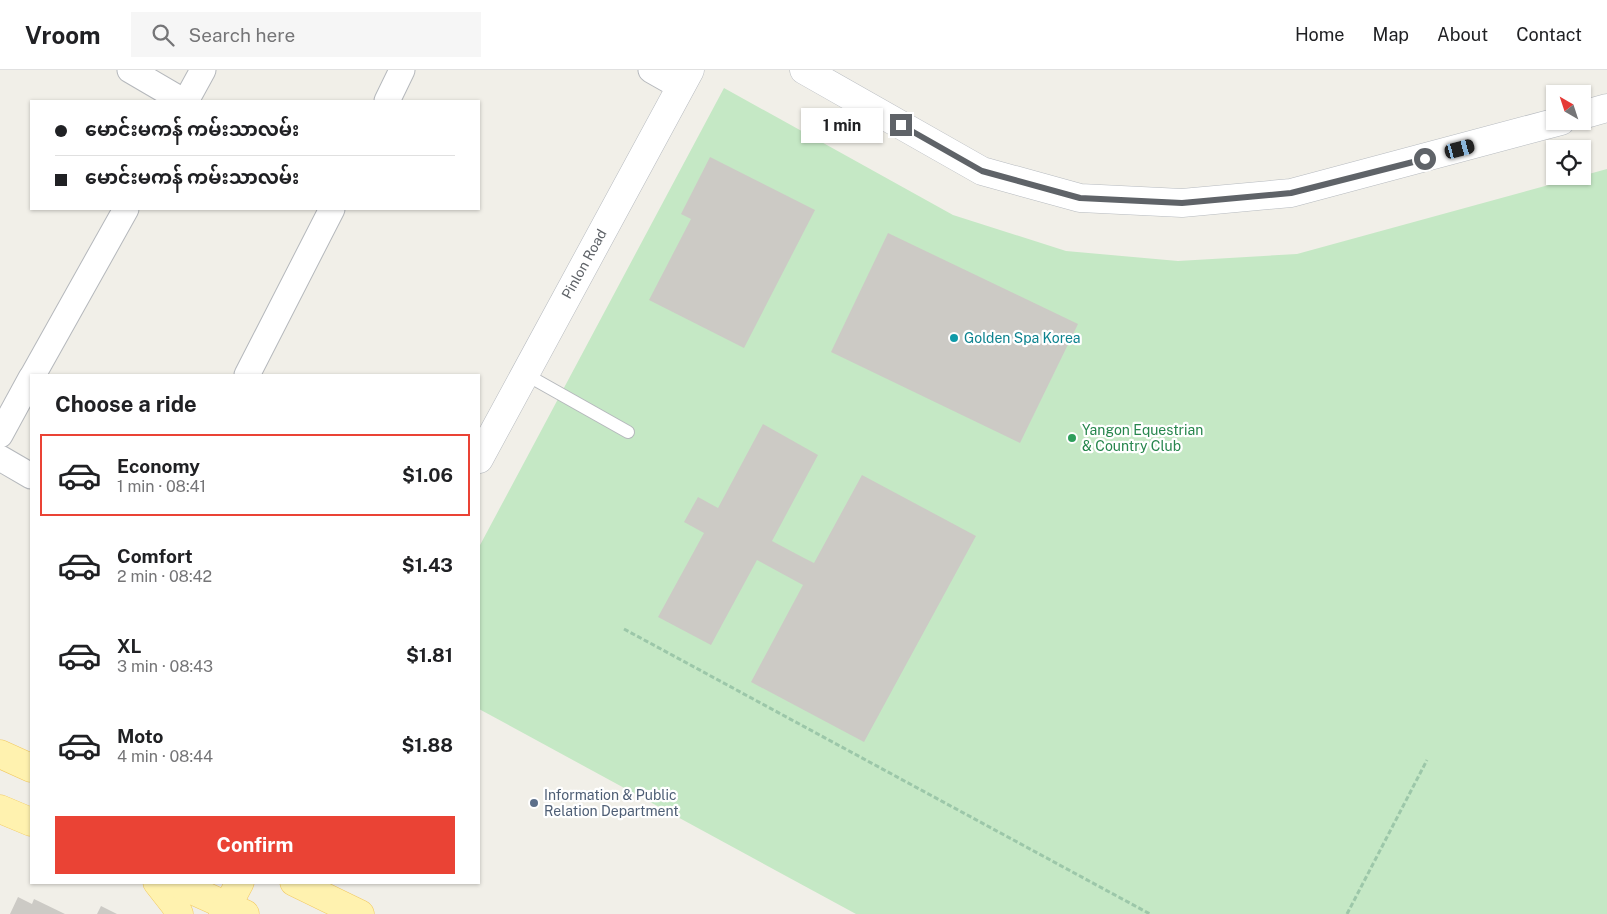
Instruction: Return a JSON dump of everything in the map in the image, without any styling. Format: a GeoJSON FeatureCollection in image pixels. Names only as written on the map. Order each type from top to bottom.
{"type":"FeatureCollection","features":[{"type":"Feature","properties":{"kind":"main road"},"geometry":{"type":"LineString","coordinates":[[804,70],[982,171],[1080,198],[1182,203],[1291,193],[1546,125]]}},
{"type":"Feature","properties":{"kind":"main road","name":"Pinlon Road"},"geometry":{"type":"LineString","coordinates":[[480,457],[685,79]]}},
{"type":"Feature","properties":{"kind":"main road"},"geometry":{"type":"LineString","coordinates":[[1591,112],[1607,108]]}},
{"type":"Feature","properties":{"kind":"main road"},"geometry":{"type":"LineString","coordinates":[[0,754],[30,768]]}},
{"type":"Feature","properties":{"kind":"main road"},"geometry":{"type":"LineString","coordinates":[[1,811],[30,822]]}},
{"type":"Feature","properties":{"kind":"main road"},"geometry":{"type":"LineString","coordinates":[[159,884],[175,905],[179,914]]}},
{"type":"Feature","properties":{"kind":"main road"},"geometry":{"type":"LineString","coordinates":[[178,884],[231,912],[239,884]]}},
{"type":"Feature","properties":{"kind":"main road"},"geometry":{"type":"LineString","coordinates":[[304,885],[360,914]]}},
{"type":"Feature","properties":{"kind":"street"},"geometry":{"type":"LineString","coordinates":[[130,70],[182,100]]}},
{"type":"Feature","properties":{"kind":"street"},"geometry":{"type":"LineString","coordinates":[[185,100],[203,70]]}},
{"type":"Feature","properties":{"kind":"street"},"geometry":{"type":"LineString","coordinates":[[387,100],[402,70]]}},
{"type":"Feature","properties":{"kind":"street"},"geometry":{"type":"LineString","coordinates":[[651,70],[685,79]]}},
{"type":"Feature","properties":{"kind":"street"},"geometry":{"type":"LineString","coordinates":[[34,374],[125,210]]}},
{"type":"Feature","properties":{"kind":"street"},"geometry":{"type":"LineString","coordinates":[[248,374],[331,210]]}},
{"type":"Feature","properties":{"kind":"street"},"geometry":{"type":"LineString","coordinates":[[0,435],[30,380]]}},
{"type":"Feature","properties":{"kind":"street"},"geometry":{"type":"LineString","coordinates":[[0,458],[30,475]]}},
{"type":"Feature","properties":{"kind":"lane"},"geometry":{"type":"LineString","coordinates":[[525,374],[628,432]]}},
{"type":"Feature","properties":{"kind":"path"},"geometry":{"type":"LineString","coordinates":[[624,629],[1150,914]]}},
{"type":"Feature","properties":{"kind":"path"},"geometry":{"type":"LineString","coordinates":[[1347,914],[1427,760]]}},
{"type":"Feature","properties":{"kind":"green space","name":"Yangon Equestrian & Country Club"},"geometry":{"type":"Polygon","coordinates":[[[724,88],[953,215],[1066,251],[1178,261],[1297,254],[1549,185],[1591,185],[1591,173],[1607,169],[1607,914],[856,914],[480,710],[480,545],[724,88]]]}},
{"type":"Feature","properties":{"kind":"building"},"geometry":{"type":"Polygon","coordinates":[[[710,157],[815,210],[744,348],[649,300],[691,219],[681,214],[710,157]]]}},
{"type":"Feature","properties":{"kind":"building","name":"Golden Spa Korea"},"geometry":{"type":"Polygon","coordinates":[[[888,233],[1078,324],[1020,443],[831,352],[888,233]]]}},
{"type":"Feature","properties":{"kind":"building"},"geometry":{"type":"Polygon","coordinates":[[[763,424],[818,455],[772,541],[804,558],[814,563],[862,475],[976,536],[864,742],[751,682],[803,585],[757,560],[711,645],[658,617],[704,533],[684,522],[698,497],[718,508],[763,424]]]}},
{"type":"Feature","properties":{"kind":"building"},"geometry":{"type":"Polygon","coordinates":[[[18,897],[32,904],[34,899],[65,914],[10,914],[18,897]]]}},
{"type":"Feature","properties":{"kind":"building"},"geometry":{"type":"Polygon","coordinates":[[[101,906],[117,914],[97,914],[101,906]]]}},
{"type":"Feature","properties":{"kind":"place","name":"Golden Spa Korea"},"geometry":{"type":"Point","coordinates":[954,338]}},
{"type":"Feature","properties":{"kind":"place","name":"Yangon Equestrian & Country Club"},"geometry":{"type":"Point","coordinates":[1072,438]}},
{"type":"Feature","properties":{"kind":"place","name":"Information & Public Relation Department"},"geometry":{"type":"Point","coordinates":[534,803]}},
{"type":"Feature","properties":{"kind":"route"},"geometry":{"type":"LineString","coordinates":[[901,125],[982,171],[1080,198],[1182,203],[1291,193],[1425,159]]}}]}
